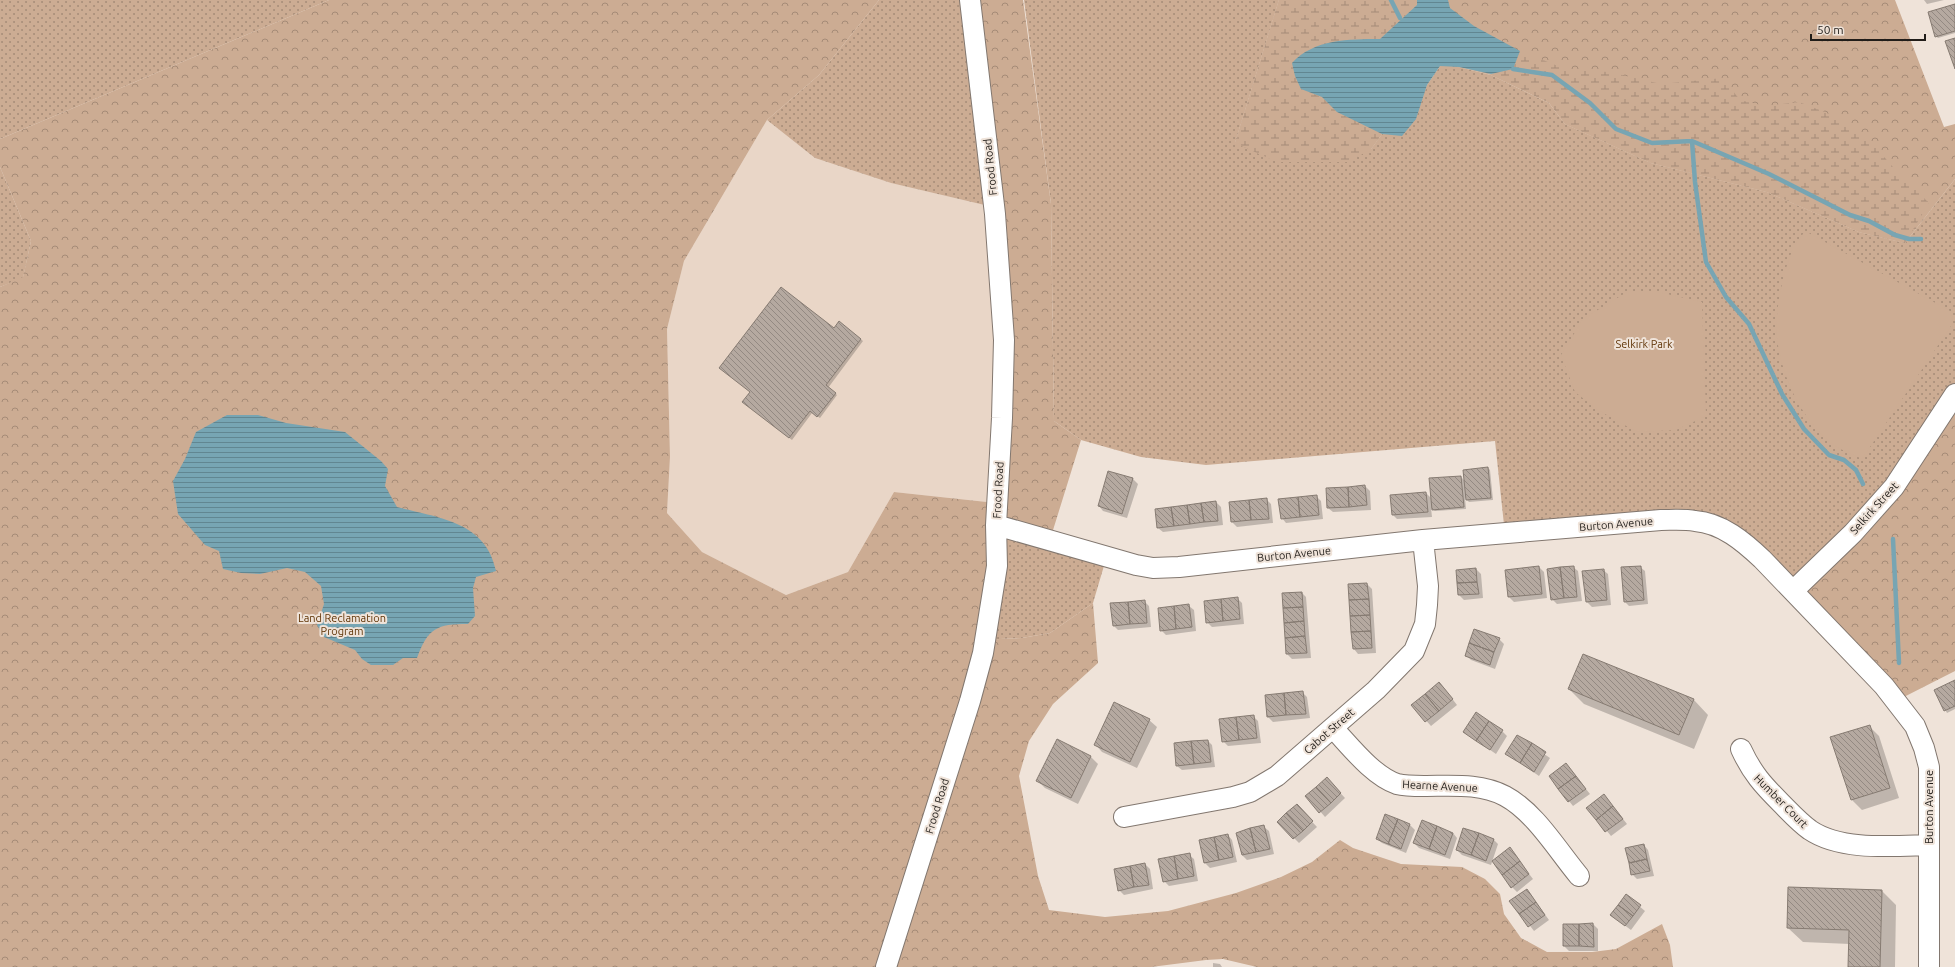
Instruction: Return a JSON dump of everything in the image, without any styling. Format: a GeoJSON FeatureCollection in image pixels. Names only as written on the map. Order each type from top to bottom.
{"type":"FeatureCollection","features":[{"type":"Feature","properties":{"kind":"street","name":"Frood Road"},"geometry":{"type":"LineString","coordinates":[[886,967],[968,708],[983,653],[997,566],[996,525],[1002,418],[1004,340],[995,214],[970,0]]}},
{"type":"Feature","properties":{"kind":"street","name":"Selkirk Street"},"geometry":{"type":"LineString","coordinates":[[1793,591],[1853,532],[1894,487],[1955,394]]}},
{"type":"Feature","properties":{"kind":"street","name":"Burton Avenue"},"geometry":{"type":"LineString","coordinates":[[996,525],[1105,557],[1153,568],[1179,567],[1423,540],[1661,520],[1697,521],[1722,529],[1740,539],[1793,591],[1884,686],[1915,726],[1924,748],[1929,767],[1929,967]]}},
{"type":"Feature","properties":{"kind":"street","name":"Cabot Street"},"geometry":{"type":"LineString","coordinates":[[1124,817],[1233,797],[1250,792],[1277,776],[1333,728],[1399,667],[1414,651],[1425,624],[1428,593],[1423,540]]}},
{"type":"Feature","properties":{"kind":"street","name":"Hearne Avenue"},"geometry":{"type":"LineString","coordinates":[[1333,728],[1364,761],[1385,778],[1397,784],[1412,786],[1476,786],[1506,796],[1535,821],[1579,876]]}},
{"type":"Feature","properties":{"kind":"street","name":"Humber Court"},"geometry":{"type":"LineString","coordinates":[[1741,749],[1750,768],[1759,780],[1810,830],[1825,838],[1844,844],[1929,845]]}},
{"type":"Feature","properties":{"kind":"shaded area"},"geometry":{"type":"Polygon","coordinates":[[[767,120],[815,158],[891,183],[993,207],[996,503],[894,492],[848,572],[786,595],[702,552],[667,513],[670,457],[667,329],[684,261],[767,120]]]}},
{"type":"Feature","properties":{"kind":"green space"},"geometry":{"type":"Polygon","coordinates":[[[0,0],[329,0],[0,139],[0,0]]]}},
{"type":"Feature","properties":{"kind":"green space","name":"Land Reclamation Program"},"geometry":{"type":"Polygon","coordinates":[[[329,0],[879,0],[819,75],[767,120],[684,261],[667,329],[670,457],[667,513],[702,552],[786,595],[848,572],[894,492],[996,503],[1001,419],[969,0],[1023,0],[1051,204],[1054,421],[1081,440],[1049,543],[995,526],[977,640],[1022,638],[1050,633],[1093,603],[1098,663],[1053,704],[1029,741],[1019,776],[1038,876],[1049,910],[1105,917],[1168,911],[1236,893],[1281,877],[1312,862],[1340,840],[1353,848],[1401,864],[1462,867],[1485,879],[1500,894],[1504,914],[1521,938],[1547,952],[1592,952],[1616,949],[1662,924],[1670,945],[1673,967],[1257,967],[1223,959],[1151,967],[0,967],[0,287],[23,277],[31,241],[0,167],[0,139],[329,0]]]}},
{"type":"Feature","properties":{"kind":"green space"},"geometry":{"type":"Polygon","coordinates":[[[879,0],[969,0],[993,207],[891,183],[815,158],[767,120],[819,75],[879,0]]]}},
{"type":"Feature","properties":{"kind":"green space","name":"Selkirk Park"},"geometry":{"type":"Polygon","coordinates":[[[1024,0],[1279,0],[1235,143],[1371,149],[1382,134],[1415,119],[1427,85],[1440,66],[1459,67],[1491,75],[1549,103],[1565,124],[1651,163],[1767,192],[1859,232],[1905,243],[1955,179],[1955,397],[1942,418],[1792,593],[1761,559],[1696,521],[1505,534],[1495,441],[1206,465],[1141,457],[1081,440],[1054,421],[1051,204],[1024,0]]]}},
{"type":"Feature","properties":{"kind":"green space"},"geometry":{"type":"Polygon","coordinates":[[[1279,0],[1895,0],[1944,127],[1955,124],[1955,179],[1905,243],[1859,232],[1767,192],[1651,163],[1565,124],[1549,102],[1491,75],[1459,67],[1439,67],[1427,85],[1416,119],[1402,136],[1382,134],[1371,149],[1348,162],[1277,162],[1235,143],[1279,0]]]}},
{"type":"Feature","properties":{"kind":"green space"},"geometry":{"type":"Polygon","coordinates":[[[1279,0],[1417,0],[1417,5],[1380,39],[1350,39],[1301,89],[1322,97],[1337,112],[1382,134],[1371,149],[1348,162],[1277,162],[1235,143],[1279,0]]]}},
{"type":"Feature","properties":{"kind":"green space"},"geometry":{"type":"Polygon","coordinates":[[[1520,51],[1568,70],[1609,72],[1661,84],[1723,78],[1740,100],[1765,106],[1799,102],[1825,112],[1866,136],[1892,166],[1929,203],[1905,243],[1859,232],[1767,192],[1651,163],[1565,124],[1549,103],[1491,75],[1513,69],[1520,51]]]}},
{"type":"Feature","properties":{"kind":"green space"},"geometry":{"type":"Polygon","coordinates":[[[0,167],[31,241],[23,278],[0,287],[0,167]]]}},
{"type":"Feature","properties":{"kind":"green space"},"geometry":{"type":"Polygon","coordinates":[[[1805,231],[1950,311],[1953,323],[1862,459],[1833,445],[1810,421],[1794,395],[1779,352],[1776,328],[1778,306],[1785,270],[1796,243],[1805,231]]]}},
{"type":"Feature","properties":{"kind":"green space"},"geometry":{"type":"Polygon","coordinates":[[[1627,292],[1658,292],[1702,302],[1706,416],[1676,430],[1637,432],[1598,410],[1575,392],[1561,355],[1583,319],[1627,292]]]}},
{"type":"Feature","properties":{"kind":"green space"},"geometry":{"type":"Polygon","coordinates":[[[1955,397],[1955,671],[1896,701],[1797,598],[1955,397]]]}},
{"type":"Feature","properties":{"kind":"green space"},"geometry":{"type":"Polygon","coordinates":[[[995,526],[1106,559],[1093,603],[1050,633],[1022,638],[977,640],[995,526]]]}},
{"type":"Feature","properties":{"kind":"water"},"geometry":{"type":"Polygon","coordinates":[[[1417,0],[1448,0],[1450,8],[1474,26],[1520,51],[1513,69],[1491,74],[1459,67],[1440,66],[1427,85],[1416,119],[1402,136],[1382,134],[1337,112],[1322,97],[1301,89],[1295,76],[1292,63],[1301,55],[1311,49],[1333,42],[1356,39],[1380,39],[1417,5],[1417,0]]]}},
{"type":"Feature","properties":{"kind":"water"},"geometry":{"type":"Polygon","coordinates":[[[227,415],[258,415],[286,423],[345,432],[381,461],[388,469],[385,486],[397,507],[444,519],[458,524],[471,532],[482,541],[491,554],[496,571],[476,577],[473,588],[475,616],[468,624],[448,625],[435,630],[425,640],[417,658],[403,658],[393,665],[371,665],[362,659],[355,650],[324,637],[317,625],[324,604],[321,586],[305,572],[287,568],[260,574],[241,573],[223,569],[219,551],[205,545],[178,514],[173,481],[185,459],[196,432],[227,415]]]}},
{"type":"Feature","properties":{"kind":"building"},"geometry":{"type":"Polygon","coordinates":[[[1955,4],[1955,31],[1935,37],[1928,12],[1955,4]]]}},
{"type":"Feature","properties":{"kind":"building"},"geometry":{"type":"Polygon","coordinates":[[[1955,38],[1955,69],[1945,41],[1955,38]]]}},
{"type":"Feature","properties":{"kind":"building"},"geometry":{"type":"Polygon","coordinates":[[[781,287],[834,328],[839,321],[861,339],[826,385],[836,393],[817,417],[810,411],[789,438],[742,402],[750,392],[719,368],[781,287]]]}},
{"type":"Feature","properties":{"kind":"building"},"geometry":{"type":"Polygon","coordinates":[[[1488,467],[1491,498],[1466,500],[1463,470],[1488,467]]]}},
{"type":"Feature","properties":{"kind":"building"},"geometry":{"type":"Polygon","coordinates":[[[1108,471],[1133,478],[1122,514],[1098,506],[1108,471]]]}},
{"type":"Feature","properties":{"kind":"building"},"geometry":{"type":"Polygon","coordinates":[[[1461,476],[1464,507],[1432,510],[1429,478],[1461,476]]]}},
{"type":"Feature","properties":{"kind":"building"},"geometry":{"type":"Polygon","coordinates":[[[1365,485],[1367,505],[1349,507],[1348,487],[1365,485]]]}},
{"type":"Feature","properties":{"kind":"building"},"geometry":{"type":"Polygon","coordinates":[[[1348,487],[1349,507],[1327,508],[1326,488],[1348,487]]]}},
{"type":"Feature","properties":{"kind":"building"},"geometry":{"type":"Polygon","coordinates":[[[1426,492],[1428,512],[1392,515],[1390,495],[1426,492]]]}},
{"type":"Feature","properties":{"kind":"building"},"geometry":{"type":"Polygon","coordinates":[[[1317,495],[1319,515],[1300,517],[1298,497],[1317,495]]]}},
{"type":"Feature","properties":{"kind":"building"},"geometry":{"type":"Polygon","coordinates":[[[1298,497],[1300,517],[1281,519],[1278,499],[1298,497]]]}},
{"type":"Feature","properties":{"kind":"building"},"geometry":{"type":"Polygon","coordinates":[[[1267,498],[1269,519],[1251,520],[1249,500],[1267,498]]]}},
{"type":"Feature","properties":{"kind":"building"},"geometry":{"type":"Polygon","coordinates":[[[1249,500],[1251,520],[1231,522],[1229,502],[1249,500]]]}},
{"type":"Feature","properties":{"kind":"building"},"geometry":{"type":"Polygon","coordinates":[[[1216,501],[1218,521],[1204,522],[1201,503],[1216,501]]]}},
{"type":"Feature","properties":{"kind":"building"},"geometry":{"type":"Polygon","coordinates":[[[1201,503],[1204,522],[1190,524],[1187,505],[1201,503]]]}},
{"type":"Feature","properties":{"kind":"building"},"geometry":{"type":"Polygon","coordinates":[[[1187,505],[1190,524],[1174,526],[1171,507],[1187,505]]]}},
{"type":"Feature","properties":{"kind":"building"},"geometry":{"type":"Polygon","coordinates":[[[1171,507],[1174,526],[1157,528],[1155,509],[1171,507]]]}},
{"type":"Feature","properties":{"kind":"building"},"geometry":{"type":"Polygon","coordinates":[[[1539,566],[1542,594],[1508,597],[1505,570],[1539,566]]]}},
{"type":"Feature","properties":{"kind":"building"},"geometry":{"type":"Polygon","coordinates":[[[1574,566],[1577,597],[1564,598],[1560,567],[1574,566]]]}},
{"type":"Feature","properties":{"kind":"building"},"geometry":{"type":"Polygon","coordinates":[[[1641,566],[1644,600],[1624,602],[1621,567],[1641,566]]]}},
{"type":"Feature","properties":{"kind":"building"},"geometry":{"type":"Polygon","coordinates":[[[1560,567],[1564,598],[1551,600],[1547,569],[1560,567]]]}},
{"type":"Feature","properties":{"kind":"building"},"geometry":{"type":"Polygon","coordinates":[[[1476,568],[1477,582],[1457,583],[1456,570],[1476,568]]]}},
{"type":"Feature","properties":{"kind":"building"},"geometry":{"type":"Polygon","coordinates":[[[1604,569],[1607,600],[1586,602],[1582,571],[1604,569]]]}},
{"type":"Feature","properties":{"kind":"building"},"geometry":{"type":"Polygon","coordinates":[[[1477,582],[1479,594],[1458,595],[1457,583],[1477,582]]]}},
{"type":"Feature","properties":{"kind":"building"},"geometry":{"type":"Polygon","coordinates":[[[1367,583],[1369,599],[1349,600],[1348,584],[1367,583]]]}},
{"type":"Feature","properties":{"kind":"building"},"geometry":{"type":"Polygon","coordinates":[[[1302,592],[1303,607],[1283,608],[1282,593],[1302,592]]]}},
{"type":"Feature","properties":{"kind":"building"},"geometry":{"type":"Polygon","coordinates":[[[1238,597],[1240,619],[1223,621],[1221,599],[1238,597]]]}},
{"type":"Feature","properties":{"kind":"building"},"geometry":{"type":"Polygon","coordinates":[[[1221,599],[1223,621],[1206,623],[1204,601],[1221,599]]]}},
{"type":"Feature","properties":{"kind":"building"},"geometry":{"type":"Polygon","coordinates":[[[1369,599],[1370,615],[1350,616],[1349,600],[1369,599]]]}},
{"type":"Feature","properties":{"kind":"building"},"geometry":{"type":"Polygon","coordinates":[[[1145,600],[1147,623],[1130,624],[1128,602],[1145,600]]]}},
{"type":"Feature","properties":{"kind":"building"},"geometry":{"type":"Polygon","coordinates":[[[1128,602],[1130,624],[1113,626],[1110,603],[1128,602]]]}},
{"type":"Feature","properties":{"kind":"building"},"geometry":{"type":"Polygon","coordinates":[[[1189,604],[1192,627],[1176,629],[1174,606],[1189,604]]]}},
{"type":"Feature","properties":{"kind":"building"},"geometry":{"type":"Polygon","coordinates":[[[1174,606],[1176,629],[1160,631],[1158,608],[1174,606]]]}},
{"type":"Feature","properties":{"kind":"building"},"geometry":{"type":"Polygon","coordinates":[[[1303,607],[1304,621],[1284,623],[1283,608],[1303,607]]]}},
{"type":"Feature","properties":{"kind":"building"},"geometry":{"type":"Polygon","coordinates":[[[1370,615],[1371,631],[1351,632],[1350,616],[1370,615]]]}},
{"type":"Feature","properties":{"kind":"building"},"geometry":{"type":"Polygon","coordinates":[[[1304,621],[1305,636],[1285,638],[1284,623],[1304,621]]]}},
{"type":"Feature","properties":{"kind":"building"},"geometry":{"type":"Polygon","coordinates":[[[1474,629],[1500,638],[1494,652],[1469,643],[1474,629]]]}},
{"type":"Feature","properties":{"kind":"building"},"geometry":{"type":"Polygon","coordinates":[[[1371,631],[1372,648],[1353,649],[1351,632],[1371,631]]]}},
{"type":"Feature","properties":{"kind":"building"},"geometry":{"type":"Polygon","coordinates":[[[1305,636],[1307,653],[1286,654],[1285,638],[1305,636]]]}},
{"type":"Feature","properties":{"kind":"building"},"geometry":{"type":"Polygon","coordinates":[[[1469,643],[1494,652],[1490,665],[1465,656],[1469,643]]]}},
{"type":"Feature","properties":{"kind":"building"},"geometry":{"type":"Polygon","coordinates":[[[1583,654],[1694,699],[1679,735],[1568,689],[1583,654]]]}},
{"type":"Feature","properties":{"kind":"building"},"geometry":{"type":"Polygon","coordinates":[[[1955,680],[1955,706],[1944,711],[1934,690],[1955,680]]]}},
{"type":"Feature","properties":{"kind":"building"},"geometry":{"type":"Polygon","coordinates":[[[1439,682],[1453,699],[1439,711],[1425,694],[1439,682]]]}},
{"type":"Feature","properties":{"kind":"building"},"geometry":{"type":"Polygon","coordinates":[[[1303,691],[1306,714],[1286,715],[1284,693],[1303,691]]]}},
{"type":"Feature","properties":{"kind":"building"},"geometry":{"type":"Polygon","coordinates":[[[1284,693],[1286,715],[1267,717],[1265,695],[1284,693]]]}},
{"type":"Feature","properties":{"kind":"building"},"geometry":{"type":"Polygon","coordinates":[[[1425,694],[1439,711],[1425,722],[1411,705],[1425,694]]]}},
{"type":"Feature","properties":{"kind":"building"},"geometry":{"type":"Polygon","coordinates":[[[1114,702],[1150,719],[1130,762],[1094,745],[1114,702]]]}},
{"type":"Feature","properties":{"kind":"building"},"geometry":{"type":"Polygon","coordinates":[[[1476,712],[1489,721],[1476,741],[1463,732],[1476,712]]]}},
{"type":"Feature","properties":{"kind":"building"},"geometry":{"type":"Polygon","coordinates":[[[1254,715],[1257,738],[1239,740],[1236,717],[1254,715]]]}},
{"type":"Feature","properties":{"kind":"building"},"geometry":{"type":"Polygon","coordinates":[[[1236,717],[1239,740],[1222,742],[1219,719],[1236,717]]]}},
{"type":"Feature","properties":{"kind":"building"},"geometry":{"type":"Polygon","coordinates":[[[1489,721],[1503,730],[1490,750],[1476,741],[1489,721]]]}},
{"type":"Feature","properties":{"kind":"building"},"geometry":{"type":"Polygon","coordinates":[[[1870,725],[1890,788],[1851,800],[1830,737],[1870,725]]]}},
{"type":"Feature","properties":{"kind":"building"},"geometry":{"type":"Polygon","coordinates":[[[1517,735],[1532,743],[1520,763],[1505,754],[1517,735]]]}},
{"type":"Feature","properties":{"kind":"building"},"geometry":{"type":"Polygon","coordinates":[[[1057,739],[1091,756],[1071,798],[1036,781],[1057,739]]]}},
{"type":"Feature","properties":{"kind":"building"},"geometry":{"type":"Polygon","coordinates":[[[1208,740],[1211,762],[1194,764],[1191,741],[1208,740]]]}},
{"type":"Feature","properties":{"kind":"building"},"geometry":{"type":"Polygon","coordinates":[[[1191,741],[1194,764],[1176,766],[1174,743],[1191,741]]]}},
{"type":"Feature","properties":{"kind":"building"},"geometry":{"type":"Polygon","coordinates":[[[1532,743],[1546,752],[1534,772],[1520,763],[1532,743]]]}},
{"type":"Feature","properties":{"kind":"building"},"geometry":{"type":"Polygon","coordinates":[[[1566,763],[1576,776],[1558,789],[1549,776],[1566,763]]]}},
{"type":"Feature","properties":{"kind":"building"},"geometry":{"type":"Polygon","coordinates":[[[1576,776],[1586,789],[1568,802],[1558,789],[1576,776]]]}},
{"type":"Feature","properties":{"kind":"building"},"geometry":{"type":"Polygon","coordinates":[[[1327,777],[1341,793],[1331,803],[1316,787],[1327,777]]]}},
{"type":"Feature","properties":{"kind":"building"},"geometry":{"type":"Polygon","coordinates":[[[1316,787],[1331,803],[1319,813],[1305,796],[1316,787]]]}},
{"type":"Feature","properties":{"kind":"building"},"geometry":{"type":"Polygon","coordinates":[[[1604,794],[1613,806],[1596,820],[1586,808],[1604,794]]]}},
{"type":"Feature","properties":{"kind":"building"},"geometry":{"type":"Polygon","coordinates":[[[1297,804],[1313,821],[1303,831],[1286,813],[1297,804]]]}},
{"type":"Feature","properties":{"kind":"building"},"geometry":{"type":"Polygon","coordinates":[[[1613,806],[1623,819],[1605,832],[1596,820],[1613,806]]]}},
{"type":"Feature","properties":{"kind":"building"},"geometry":{"type":"Polygon","coordinates":[[[1286,813],[1303,831],[1293,839],[1277,822],[1286,813]]]}},
{"type":"Feature","properties":{"kind":"building"},"geometry":{"type":"Polygon","coordinates":[[[1385,814],[1398,819],[1388,844],[1376,839],[1385,814]]]}},
{"type":"Feature","properties":{"kind":"building"},"geometry":{"type":"Polygon","coordinates":[[[1398,819],[1410,824],[1401,849],[1388,844],[1398,819]]]}},
{"type":"Feature","properties":{"kind":"building"},"geometry":{"type":"Polygon","coordinates":[[[1422,820],[1437,826],[1429,849],[1413,843],[1422,820]]]}},
{"type":"Feature","properties":{"kind":"building"},"geometry":{"type":"Polygon","coordinates":[[[1264,825],[1270,849],[1256,852],[1250,828],[1264,825]]]}},
{"type":"Feature","properties":{"kind":"building"},"geometry":{"type":"Polygon","coordinates":[[[1437,826],[1453,833],[1445,855],[1429,849],[1437,826]]]}},
{"type":"Feature","properties":{"kind":"building"},"geometry":{"type":"Polygon","coordinates":[[[1250,828],[1256,852],[1242,855],[1236,833],[1250,828]]]}},
{"type":"Feature","properties":{"kind":"building"},"geometry":{"type":"Polygon","coordinates":[[[1463,828],[1479,833],[1471,855],[1456,850],[1463,828]]]}},
{"type":"Feature","properties":{"kind":"building"},"geometry":{"type":"Polygon","coordinates":[[[1479,833],[1494,839],[1486,861],[1471,855],[1479,833]]]}},
{"type":"Feature","properties":{"kind":"building"},"geometry":{"type":"Polygon","coordinates":[[[1228,834],[1233,857],[1219,860],[1214,837],[1228,834]]]}},
{"type":"Feature","properties":{"kind":"building"},"geometry":{"type":"Polygon","coordinates":[[[1214,837],[1219,860],[1204,863],[1199,840],[1214,837]]]}},
{"type":"Feature","properties":{"kind":"building"},"geometry":{"type":"Polygon","coordinates":[[[1644,844],[1647,859],[1629,863],[1625,848],[1644,844]]]}},
{"type":"Feature","properties":{"kind":"building"},"geometry":{"type":"Polygon","coordinates":[[[1510,847],[1520,861],[1502,875],[1492,861],[1510,847]]]}},
{"type":"Feature","properties":{"kind":"building"},"geometry":{"type":"Polygon","coordinates":[[[1190,853],[1194,876],[1178,879],[1174,856],[1190,853]]]}},
{"type":"Feature","properties":{"kind":"building"},"geometry":{"type":"Polygon","coordinates":[[[1174,856],[1178,879],[1163,882],[1158,859],[1174,856]]]}},
{"type":"Feature","properties":{"kind":"building"},"geometry":{"type":"Polygon","coordinates":[[[1647,859],[1650,871],[1631,875],[1629,863],[1647,859]]]}},
{"type":"Feature","properties":{"kind":"building"},"geometry":{"type":"Polygon","coordinates":[[[1520,861],[1529,874],[1511,888],[1502,875],[1520,861]]]}},
{"type":"Feature","properties":{"kind":"building"},"geometry":{"type":"Polygon","coordinates":[[[1145,863],[1149,885],[1134,887],[1130,866],[1145,863]]]}},
{"type":"Feature","properties":{"kind":"building"},"geometry":{"type":"Polygon","coordinates":[[[1130,866],[1134,887],[1118,891],[1114,869],[1130,866]]]}},
{"type":"Feature","properties":{"kind":"building"},"geometry":{"type":"Polygon","coordinates":[[[1788,887],[1882,890],[1880,967],[1848,967],[1849,930],[1787,928],[1788,887]]]}},
{"type":"Feature","properties":{"kind":"building"},"geometry":{"type":"Polygon","coordinates":[[[1527,889],[1536,902],[1519,914],[1509,901],[1527,889]]]}},
{"type":"Feature","properties":{"kind":"building"},"geometry":{"type":"Polygon","coordinates":[[[1626,894],[1641,905],[1633,916],[1618,905],[1626,894]]]}},
{"type":"Feature","properties":{"kind":"building"},"geometry":{"type":"Polygon","coordinates":[[[1536,902],[1545,915],[1528,927],[1519,914],[1536,902]]]}},
{"type":"Feature","properties":{"kind":"building"},"geometry":{"type":"Polygon","coordinates":[[[1618,905],[1633,916],[1625,926],[1610,915],[1618,905]]]}},
{"type":"Feature","properties":{"kind":"building"},"geometry":{"type":"Polygon","coordinates":[[[1593,923],[1594,947],[1579,946],[1579,924],[1593,923]]]}},
{"type":"Feature","properties":{"kind":"building"},"geometry":{"type":"Polygon","coordinates":[[[1563,924],[1579,924],[1579,946],[1563,946],[1563,924]]]}},
{"type":"Feature","properties":{"kind":"waterway"},"geometry":{"type":"LineString","coordinates":[[1391,0],[1400,18]]}},
{"type":"Feature","properties":{"kind":"waterway"},"geometry":{"type":"LineString","coordinates":[[1513,69],[1552,75],[1590,103],[1616,129],[1652,143],[1692,141],[1769,174],[1850,215],[1869,221],[1895,235],[1909,239],[1921,239]]}},
{"type":"Feature","properties":{"kind":"waterway"},"geometry":{"type":"LineString","coordinates":[[1692,141],[1695,182],[1706,262],[1726,297],[1749,324],[1782,394],[1804,429],[1829,455],[1844,460],[1856,470],[1863,484]]}},
{"type":"Feature","properties":{"kind":"waterway"},"geometry":{"type":"LineString","coordinates":[[1893,539],[1899,663]]}}]}
